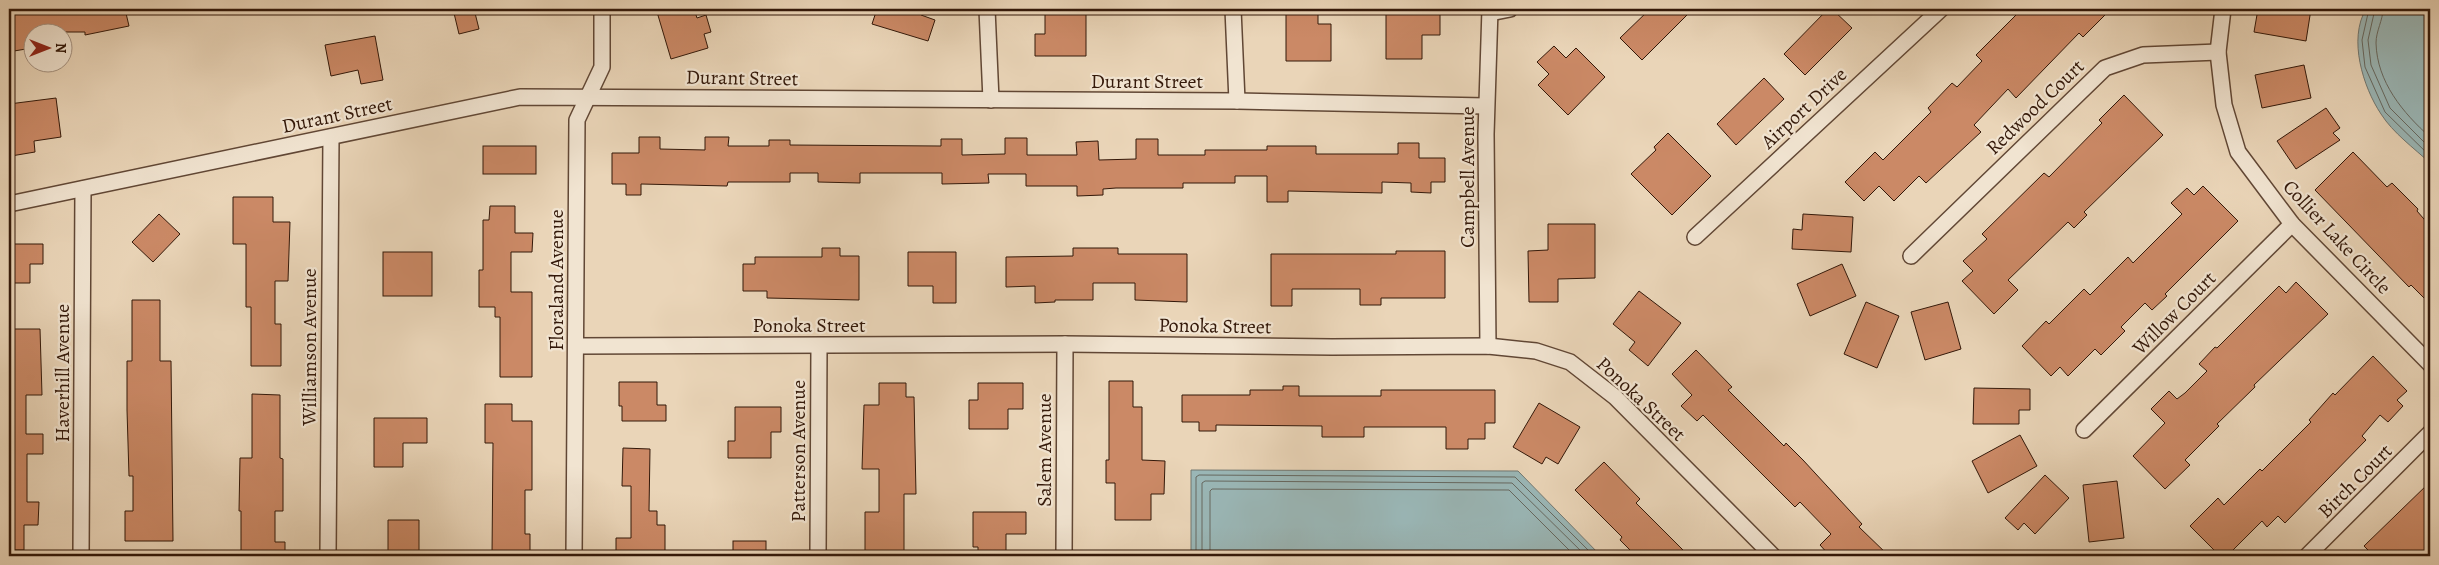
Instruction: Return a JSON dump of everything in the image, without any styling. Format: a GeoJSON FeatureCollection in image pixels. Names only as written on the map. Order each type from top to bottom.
{"type":"FeatureCollection","features":[{"type":"Feature","properties":{"kind":"street","name":"Floraland Avenue"},"geometry":{"type":"LineString","coordinates":[[574,556],[577,120],[602,67],[602,9]]}},
{"type":"Feature","properties":{"kind":"street"},"geometry":{"type":"LineString","coordinates":[[987,9],[991,100]]}},
{"type":"Feature","properties":{"kind":"street"},"geometry":{"type":"LineString","coordinates":[[1233,9],[1237,101]]}},
{"type":"Feature","properties":{"kind":"street"},"geometry":{"type":"LineString","coordinates":[[1490,11],[1510,9]]}},
{"type":"Feature","properties":{"kind":"street","name":"Airport Drive"},"geometry":{"type":"LineString","coordinates":[[1694,237],[1941,9]]}},
{"type":"Feature","properties":{"kind":"street","name":"Collier Lake Circle"},"geometry":{"type":"LineString","coordinates":[[2223,9],[2218,52],[2224,105],[2238,152],[2292,224],[2430,364]]}},
{"type":"Feature","properties":{"kind":"street","name":"Campbell Avenue"},"geometry":{"type":"LineString","coordinates":[[1488,346],[1486,106],[1490,11]]}},
{"type":"Feature","properties":{"kind":"street","name":"Redwood Court"},"geometry":{"type":"LineString","coordinates":[[1911,256],[2104,68],[2143,54],[2218,52]]}},
{"type":"Feature","properties":{"kind":"street","name":"Durant Street"},"geometry":{"type":"LineString","coordinates":[[9,204],[520,97],[1237,101],[1486,106]]}},
{"type":"Feature","properties":{"kind":"street","name":"Williamson Avenue"},"geometry":{"type":"LineString","coordinates":[[328,556],[331,137]]}},
{"type":"Feature","properties":{"kind":"street","name":"Haverhill Avenue"},"geometry":{"type":"LineString","coordinates":[[81,556],[83,189]]}},
{"type":"Feature","properties":{"kind":"street","name":"Willow Court"},"geometry":{"type":"LineString","coordinates":[[2084,430],[2292,224]]}},
{"type":"Feature","properties":{"kind":"street","name":"Ponoka Street"},"geometry":{"type":"LineString","coordinates":[[576,346],[1065,344],[1332,347],[1488,346],[1536,351],[1570,362],[1615,397],[1773,556]]}},
{"type":"Feature","properties":{"kind":"street","name":"Salem Avenue"},"geometry":{"type":"LineString","coordinates":[[1064,556],[1065,344]]}},
{"type":"Feature","properties":{"kind":"street","name":"Patterson Avenue"},"geometry":{"type":"LineString","coordinates":[[818,556],[819,346]]}},
{"type":"Feature","properties":{"kind":"street","name":"Birch Court"},"geometry":{"type":"LineString","coordinates":[[2307,556],[2430,433]]}},
{"type":"Feature","properties":{"kind":"water"},"geometry":{"type":"Polygon","coordinates":[[[2366,9],[2430,9],[2430,163],[2391,128],[2374,103],[2364,77],[2358,48],[2358,34],[2366,9]]]}},
{"type":"Feature","properties":{"kind":"water"},"geometry":{"type":"Polygon","coordinates":[[[1191,470],[1518,471],[1601,556],[1191,556],[1191,470]]]}},
{"type":"Feature","properties":{"kind":"building"},"geometry":{"type":"Polygon","coordinates":[[[9,9],[125,9],[129,26],[85,35],[85,32],[72,32],[72,22],[22,22],[22,50],[14,51],[9,27],[9,9]]]}},
{"type":"Feature","properties":{"kind":"building"},"geometry":{"type":"Polygon","coordinates":[[[453,9],[474,9],[479,29],[459,34],[453,9]]]}},
{"type":"Feature","properties":{"kind":"building"},"geometry":{"type":"Polygon","coordinates":[[[669,9],[694,9],[697,18],[706,15],[711,32],[704,34],[708,48],[671,59],[657,12],[669,9]]]}},
{"type":"Feature","properties":{"kind":"building"},"geometry":{"type":"Polygon","coordinates":[[[877,9],[923,9],[921,15],[935,20],[928,41],[872,24],[877,9]]]}},
{"type":"Feature","properties":{"kind":"building"},"geometry":{"type":"Polygon","coordinates":[[[1045,9],[1086,9],[1086,56],[1035,56],[1035,34],[1045,34],[1045,9]]]}},
{"type":"Feature","properties":{"kind":"building"},"geometry":{"type":"Polygon","coordinates":[[[1650,9],[1693,9],[1642,60],[1620,38],[1650,9]]]}},
{"type":"Feature","properties":{"kind":"building"},"geometry":{"type":"Polygon","coordinates":[[[1828,9],[1832,9],[1852,28],[1805,75],[1784,54],[1828,9]]]}},
{"type":"Feature","properties":{"kind":"building"},"geometry":{"type":"Polygon","coordinates":[[[2022,9],[2111,9],[2083,37],[2079,33],[2016,98],[2008,89],[1974,125],[1981,132],[1926,183],[1919,176],[1894,201],[1879,186],[1864,201],[1845,182],[1875,152],[1883,160],[1931,112],[1928,108],[1952,83],[1957,87],[1982,61],[1976,55],[2022,9]]]}},
{"type":"Feature","properties":{"kind":"building"},"geometry":{"type":"Polygon","coordinates":[[[2258,9],[2311,9],[2306,41],[2254,32],[2258,9]]]}},
{"type":"Feature","properties":{"kind":"building"},"geometry":{"type":"Polygon","coordinates":[[[1286,12],[1318,12],[1318,24],[1331,24],[1331,61],[1286,61],[1286,12]]]}},
{"type":"Feature","properties":{"kind":"building"},"geometry":{"type":"Polygon","coordinates":[[[1386,14],[1440,14],[1440,35],[1422,35],[1422,59],[1386,59],[1386,14]]]}},
{"type":"Feature","properties":{"kind":"building"},"geometry":{"type":"Polygon","coordinates":[[[375,36],[383,80],[361,84],[358,70],[331,76],[325,45],[375,36]]]}},
{"type":"Feature","properties":{"kind":"building"},"geometry":{"type":"Polygon","coordinates":[[[1554,46],[1566,58],[1576,48],[1605,77],[1568,115],[1538,85],[1549,74],[1537,62],[1554,46]]]}},
{"type":"Feature","properties":{"kind":"building"},"geometry":{"type":"Polygon","coordinates":[[[2304,65],[2311,98],[2262,108],[2255,75],[2304,65]]]}},
{"type":"Feature","properties":{"kind":"building"},"geometry":{"type":"Polygon","coordinates":[[[1764,78],[1784,99],[1736,145],[1717,124],[1764,78]]]}},
{"type":"Feature","properties":{"kind":"building"},"geometry":{"type":"Polygon","coordinates":[[[2124,95],[2163,135],[2084,212],[2087,215],[2074,228],[2068,222],[2008,280],[2018,290],[1994,314],[1962,281],[1973,271],[1963,261],[1987,239],[1982,234],[2044,173],[2049,177],[2102,123],[2099,120],[2124,95]]]}},
{"type":"Feature","properties":{"kind":"building"},"geometry":{"type":"Polygon","coordinates":[[[56,98],[61,137],[34,141],[35,152],[11,156],[9,104],[56,98]]]}},
{"type":"Feature","properties":{"kind":"building"},"geometry":{"type":"Polygon","coordinates":[[[2326,108],[2340,128],[2333,133],[2340,140],[2296,169],[2277,141],[2326,108]]]}},
{"type":"Feature","properties":{"kind":"building"},"geometry":{"type":"Polygon","coordinates":[[[1668,133],[1711,176],[1672,215],[1631,174],[1656,150],[1654,147],[1668,133]]]}},
{"type":"Feature","properties":{"kind":"building"},"geometry":{"type":"Polygon","coordinates":[[[639,137],[660,137],[660,149],[705,150],[705,137],[729,137],[728,146],[769,146],[769,140],[790,140],[790,145],[941,146],[941,139],[962,139],[962,155],[1005,154],[1005,138],[1027,138],[1027,155],[1077,155],[1076,142],[1098,141],[1099,160],[1136,159],[1136,139],[1158,139],[1158,155],[1205,155],[1205,150],[1267,150],[1267,146],[1316,146],[1316,154],[1398,154],[1398,143],[1419,143],[1419,158],[1445,158],[1445,182],[1431,182],[1431,193],[1411,192],[1411,183],[1382,182],[1382,193],[1288,191],[1288,202],[1267,202],[1267,176],[1235,176],[1235,183],[1183,183],[1183,188],[1103,189],[1103,195],[1077,196],[1077,186],[1026,186],[1026,174],[988,174],[989,183],[942,184],[942,173],[860,173],[860,183],[818,182],[818,173],[790,173],[790,182],[728,182],[727,186],[641,184],[641,195],[626,195],[626,184],[612,184],[612,153],[639,153],[639,137]]]}},
{"type":"Feature","properties":{"kind":"building"},"geometry":{"type":"Polygon","coordinates":[[[483,146],[536,146],[536,174],[483,174],[483,146]]]}},
{"type":"Feature","properties":{"kind":"building"},"geometry":{"type":"Polygon","coordinates":[[[2353,152],[2387,187],[2392,183],[2418,209],[2417,211],[2430,226],[2430,304],[2411,285],[2409,287],[2315,190],[2353,152]]]}},
{"type":"Feature","properties":{"kind":"building"},"geometry":{"type":"Polygon","coordinates":[[[2203,186],[2238,221],[2165,294],[2167,296],[2152,310],[2145,303],[2121,327],[2125,331],[2101,355],[2095,349],[2068,376],[2060,367],[2051,376],[2022,346],[2046,321],[2049,324],[2084,289],[2090,295],[2128,257],[2133,263],[2182,214],[2171,203],[2187,188],[2194,195],[2203,186]]]}},
{"type":"Feature","properties":{"kind":"building"},"geometry":{"type":"Polygon","coordinates":[[[233,197],[273,197],[273,222],[290,222],[288,281],[275,281],[275,324],[281,324],[281,366],[251,366],[251,307],[246,307],[246,244],[233,244],[233,197]]]}},
{"type":"Feature","properties":{"kind":"building"},"geometry":{"type":"Polygon","coordinates":[[[490,206],[515,206],[515,233],[533,233],[532,252],[511,252],[511,292],[532,292],[532,377],[500,377],[500,317],[495,317],[495,307],[479,307],[479,270],[483,270],[483,220],[489,220],[490,206]]]}},
{"type":"Feature","properties":{"kind":"building"},"geometry":{"type":"Polygon","coordinates":[[[159,214],[180,234],[153,262],[132,242],[159,214]]]}},
{"type":"Feature","properties":{"kind":"building"},"geometry":{"type":"Polygon","coordinates":[[[1803,214],[1853,217],[1851,252],[1792,249],[1793,229],[1802,230],[1803,214]]]}},
{"type":"Feature","properties":{"kind":"building"},"geometry":{"type":"Polygon","coordinates":[[[1548,224],[1595,224],[1595,278],[1558,279],[1558,302],[1529,302],[1528,251],[1548,250],[1548,224]]]}},
{"type":"Feature","properties":{"kind":"building"},"geometry":{"type":"Polygon","coordinates":[[[9,244],[43,244],[43,264],[30,264],[30,283],[9,283],[9,244]]]}},
{"type":"Feature","properties":{"kind":"building"},"geometry":{"type":"Polygon","coordinates":[[[822,248],[840,248],[840,256],[859,256],[859,300],[767,298],[767,291],[743,291],[743,264],[755,264],[755,257],[822,257],[822,248]]]}},
{"type":"Feature","properties":{"kind":"building"},"geometry":{"type":"Polygon","coordinates":[[[1073,248],[1118,248],[1118,254],[1187,254],[1187,302],[1135,300],[1135,283],[1093,283],[1093,300],[1055,300],[1055,302],[1035,303],[1035,286],[1006,287],[1006,257],[1073,256],[1073,248]]]}},
{"type":"Feature","properties":{"kind":"building"},"geometry":{"type":"Polygon","coordinates":[[[1396,251],[1445,251],[1445,298],[1381,298],[1381,305],[1360,305],[1360,289],[1292,289],[1292,306],[1271,306],[1271,254],[1396,254],[1396,251]]]}},
{"type":"Feature","properties":{"kind":"building"},"geometry":{"type":"Polygon","coordinates":[[[383,252],[432,252],[432,296],[383,296],[383,252]]]}},
{"type":"Feature","properties":{"kind":"building"},"geometry":{"type":"Polygon","coordinates":[[[908,252],[956,252],[956,303],[933,303],[933,286],[908,286],[908,252]]]}},
{"type":"Feature","properties":{"kind":"building"},"geometry":{"type":"Polygon","coordinates":[[[1842,264],[1856,296],[1810,316],[1797,284],[1842,264]]]}},
{"type":"Feature","properties":{"kind":"building"},"geometry":{"type":"Polygon","coordinates":[[[2296,282],[2328,314],[2254,385],[2255,387],[2217,424],[2219,426],[2185,460],[2190,465],[2165,489],[2133,456],[2165,423],[2151,409],[2169,391],[2177,399],[2185,393],[2207,371],[2199,364],[2215,347],[2217,348],[2279,286],[2286,293],[2296,282]]]}},
{"type":"Feature","properties":{"kind":"building"},"geometry":{"type":"Polygon","coordinates":[[[1639,291],[1681,323],[1648,366],[1629,350],[1635,342],[1613,324],[1639,291]]]}},
{"type":"Feature","properties":{"kind":"building"},"geometry":{"type":"Polygon","coordinates":[[[132,300],[160,300],[160,361],[171,361],[173,541],[125,541],[125,511],[133,511],[133,476],[129,476],[127,410],[127,361],[132,361],[132,300]]]}},
{"type":"Feature","properties":{"kind":"building"},"geometry":{"type":"Polygon","coordinates":[[[1866,302],[1899,316],[1877,368],[1844,354],[1866,302]]]}},
{"type":"Feature","properties":{"kind":"building"},"geometry":{"type":"Polygon","coordinates":[[[1948,302],[1961,349],[1925,360],[1911,312],[1948,302]]]}},
{"type":"Feature","properties":{"kind":"building"},"geometry":{"type":"Polygon","coordinates":[[[9,329],[40,329],[42,395],[26,395],[26,434],[43,434],[43,454],[27,454],[27,502],[39,502],[38,525],[24,525],[24,550],[9,550],[9,329]]]}},
{"type":"Feature","properties":{"kind":"building"},"geometry":{"type":"Polygon","coordinates":[[[1696,350],[1732,387],[1728,390],[1784,446],[1786,443],[1803,460],[1862,524],[1859,527],[1889,556],[1830,556],[1820,545],[1831,534],[1800,502],[1795,507],[1703,415],[1697,421],[1681,406],[1692,395],[1672,374],[1696,350]]]}},
{"type":"Feature","properties":{"kind":"building"},"geometry":{"type":"Polygon","coordinates":[[[2373,356],[2407,391],[2397,400],[2403,406],[2388,422],[2380,415],[2362,436],[2366,440],[2285,523],[2278,516],[2267,527],[2262,521],[2227,556],[2220,556],[2190,526],[2218,498],[2224,505],[2260,469],[2262,471],[2311,422],[2309,420],[2333,393],[2335,395],[2373,356]]]}},
{"type":"Feature","properties":{"kind":"building"},"geometry":{"type":"Polygon","coordinates":[[[1109,381],[1133,381],[1133,407],[1142,407],[1142,460],[1165,461],[1164,494],[1151,494],[1151,520],[1115,520],[1115,483],[1106,483],[1106,460],[1109,460],[1109,381]]]}},
{"type":"Feature","properties":{"kind":"building"},"geometry":{"type":"Polygon","coordinates":[[[619,382],[657,382],[657,405],[666,405],[666,421],[622,421],[622,406],[619,406],[619,382]]]}},
{"type":"Feature","properties":{"kind":"building"},"geometry":{"type":"Polygon","coordinates":[[[879,383],[906,383],[906,397],[914,397],[916,494],[904,494],[904,552],[865,552],[865,512],[879,512],[879,469],[862,469],[864,405],[879,405],[879,383]]]}},
{"type":"Feature","properties":{"kind":"building"},"geometry":{"type":"Polygon","coordinates":[[[978,383],[1023,383],[1023,409],[1008,409],[1008,429],[969,429],[969,400],[978,400],[978,383]]]}},
{"type":"Feature","properties":{"kind":"building"},"geometry":{"type":"Polygon","coordinates":[[[1283,386],[1299,386],[1299,396],[1381,396],[1381,390],[1495,390],[1495,423],[1485,423],[1485,439],[1468,439],[1468,449],[1446,449],[1446,427],[1364,427],[1364,437],[1322,437],[1322,426],[1216,425],[1216,431],[1199,431],[1199,422],[1182,422],[1182,395],[1250,395],[1250,390],[1283,390],[1283,386]]]}},
{"type":"Feature","properties":{"kind":"building"},"geometry":{"type":"Polygon","coordinates":[[[1974,388],[2030,389],[2030,410],[2019,410],[2019,424],[1973,424],[1974,388]]]}},
{"type":"Feature","properties":{"kind":"building"},"geometry":{"type":"Polygon","coordinates":[[[252,394],[280,395],[280,458],[283,459],[283,511],[275,511],[275,542],[285,542],[285,556],[241,556],[241,511],[239,511],[240,458],[252,458],[252,394]]]}},
{"type":"Feature","properties":{"kind":"building"},"geometry":{"type":"Polygon","coordinates":[[[1539,403],[1580,427],[1558,464],[1546,457],[1542,464],[1513,447],[1539,403]]]}},
{"type":"Feature","properties":{"kind":"building"},"geometry":{"type":"Polygon","coordinates":[[[485,404],[512,404],[512,421],[532,421],[532,490],[525,490],[525,534],[530,534],[530,556],[492,556],[493,443],[485,443],[485,404]]]}},
{"type":"Feature","properties":{"kind":"building"},"geometry":{"type":"Polygon","coordinates":[[[735,407],[781,407],[781,432],[771,432],[771,458],[728,458],[728,441],[735,441],[735,407]]]}},
{"type":"Feature","properties":{"kind":"building"},"geometry":{"type":"Polygon","coordinates":[[[374,418],[427,418],[427,443],[403,443],[403,467],[374,467],[374,418]]]}},
{"type":"Feature","properties":{"kind":"building"},"geometry":{"type":"Polygon","coordinates":[[[2020,435],[2037,466],[1988,493],[1972,461],[2020,435]]]}},
{"type":"Feature","properties":{"kind":"building"},"geometry":{"type":"Polygon","coordinates":[[[623,448],[650,449],[649,511],[657,511],[657,525],[665,525],[665,556],[616,556],[616,538],[631,538],[631,486],[622,486],[623,448]]]}},
{"type":"Feature","properties":{"kind":"building"},"geometry":{"type":"Polygon","coordinates":[[[1604,462],[1640,499],[1636,503],[1689,556],[1636,556],[1620,540],[1622,537],[1575,490],[1604,462]]]}},
{"type":"Feature","properties":{"kind":"building"},"geometry":{"type":"Polygon","coordinates":[[[2045,475],[2069,498],[2035,534],[2024,523],[2018,530],[2005,518],[2045,475]]]}},
{"type":"Feature","properties":{"kind":"building"},"geometry":{"type":"Polygon","coordinates":[[[2117,481],[2124,538],[2089,542],[2083,485],[2117,481]]]}},
{"type":"Feature","properties":{"kind":"building"},"geometry":{"type":"Polygon","coordinates":[[[2430,482],[2430,556],[2374,556],[2364,546],[2430,482]]]}},
{"type":"Feature","properties":{"kind":"building"},"geometry":{"type":"Polygon","coordinates":[[[973,512],[1026,512],[1026,534],[1006,534],[1006,556],[978,556],[978,547],[973,547],[973,512]]]}},
{"type":"Feature","properties":{"kind":"building"},"geometry":{"type":"Polygon","coordinates":[[[388,520],[419,520],[419,555],[388,556],[388,520]]]}},
{"type":"Feature","properties":{"kind":"building"},"geometry":{"type":"Polygon","coordinates":[[[733,541],[766,541],[766,556],[733,556],[733,541]]]}}]}
